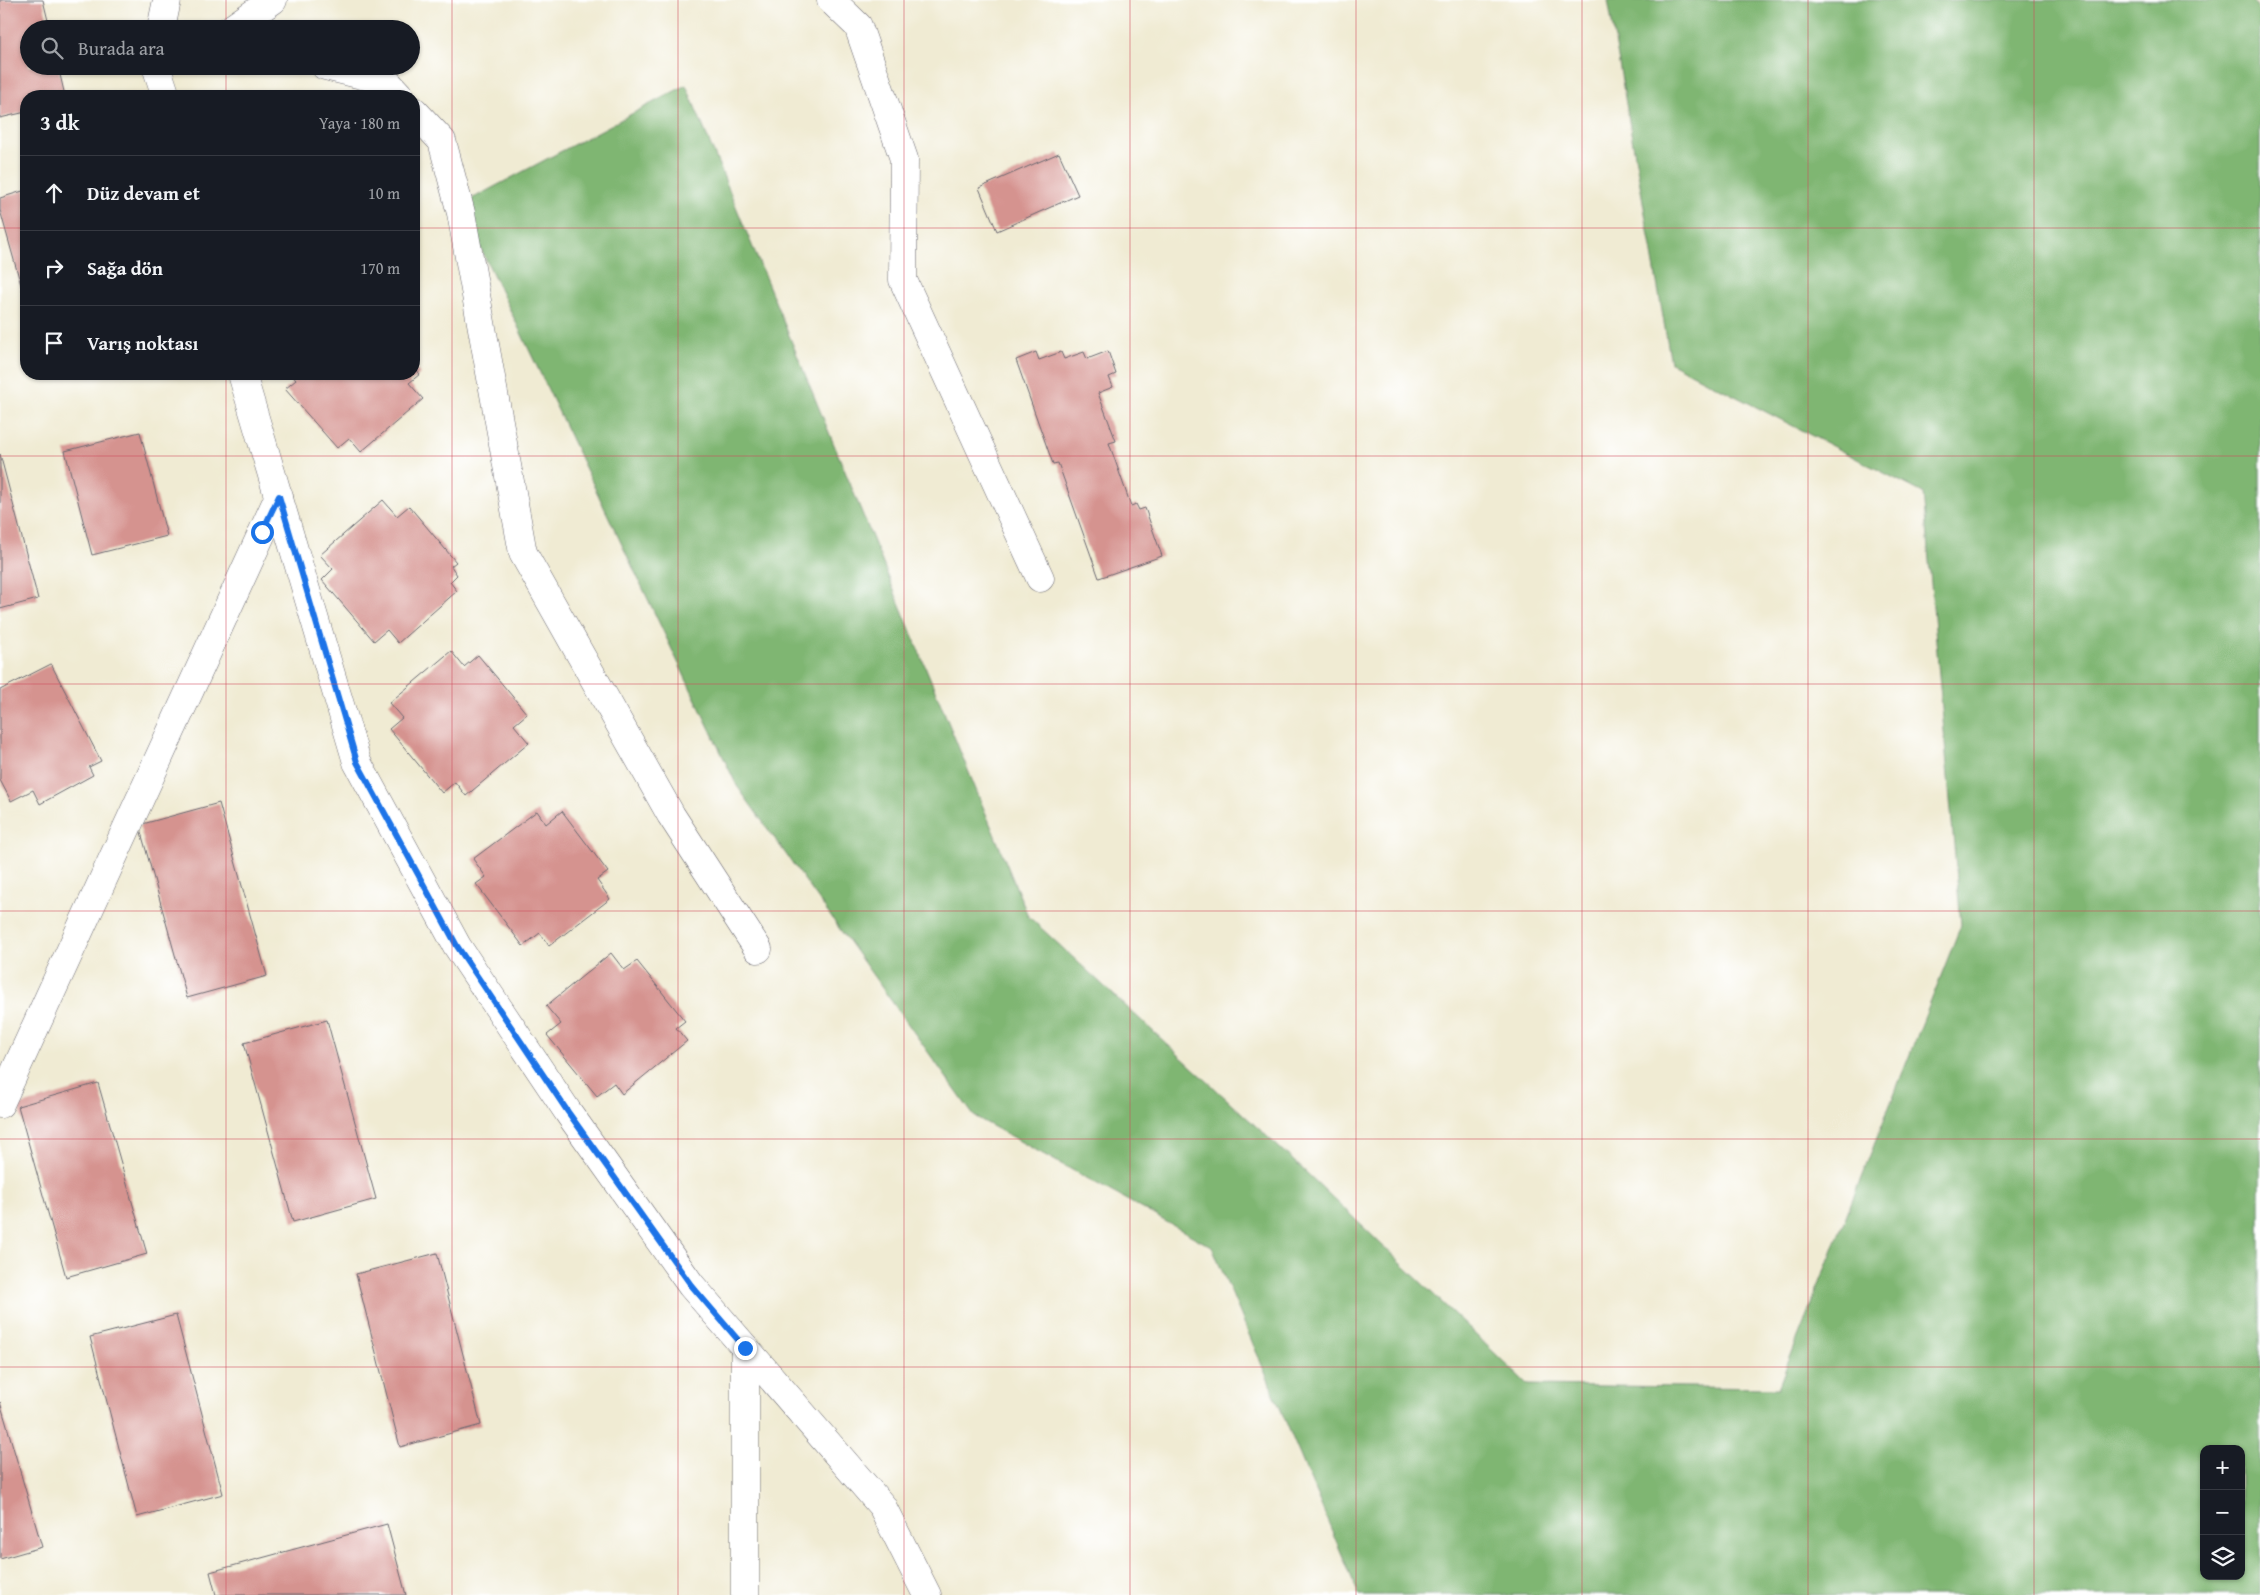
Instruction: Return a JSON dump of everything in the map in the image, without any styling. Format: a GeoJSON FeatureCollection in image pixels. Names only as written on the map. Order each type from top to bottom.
{"type":"FeatureCollection","features":[{"type":"Feature","properties":{"kind":"street"},"geometry":{"type":"LineString","coordinates":[[163,20],[167,0]]}},
{"type":"Feature","properties":{"kind":"street"},"geometry":{"type":"LineString","coordinates":[[244,20],[273,0]]}},
{"type":"Feature","properties":{"kind":"street"},"geometry":{"type":"LineString","coordinates":[[831,0],[858,26],[904,159],[903,280],[1040,578]]}},
{"type":"Feature","properties":{"kind":"street"},"geometry":{"type":"LineString","coordinates":[[159,75],[164,90]]}},
{"type":"Feature","properties":{"kind":"street"},"geometry":{"type":"LineString","coordinates":[[362,75],[386,81],[394,90]]}},
{"type":"Feature","properties":{"kind":"street"},"geometry":{"type":"LineString","coordinates":[[420,117],[442,141],[461,213],[523,553],[671,815],[758,949]]}},
{"type":"Feature","properties":{"kind":"street"},"geometry":{"type":"LineString","coordinates":[[244,380],[357,762],[457,946],[568,1112],[691,1285],[882,1506],[927,1595]]}},
{"type":"Feature","properties":{"kind":"street"},"geometry":{"type":"LineString","coordinates":[[0,1104],[279,496]]}},
{"type":"Feature","properties":{"kind":"street"},"geometry":{"type":"LineString","coordinates":[[745,1348],[745,1595]]}},
{"type":"Feature","properties":{"kind":"green space"},"geometry":{"type":"Polygon","coordinates":[[[1608,0],[2253,0],[2260,12],[2260,1595],[1359,1595],[1212,1247],[974,1116],[737,786],[460,205],[686,85],[1028,916],[1308,1174],[1528,1385],[1778,1388],[1961,925],[1923,493],[1671,363],[1608,0]]]}},
{"type":"Feature","properties":{"kind":"building"},"geometry":{"type":"Polygon","coordinates":[[[0,0],[43,0],[48,20],[20,20],[20,75],[60,75],[64,90],[20,90],[20,113],[0,118],[0,0]]]}},
{"type":"Feature","properties":{"kind":"building"},"geometry":{"type":"Polygon","coordinates":[[[1059,153],[1078,195],[997,231],[979,188],[1059,153]]]}},
{"type":"Feature","properties":{"kind":"building"},"geometry":{"type":"Polygon","coordinates":[[[20,192],[20,282],[0,210],[0,198],[20,192]]]}},
{"type":"Feature","properties":{"kind":"building"},"geometry":{"type":"Polygon","coordinates":[[[1108,351],[1116,374],[1109,377],[1113,387],[1098,393],[1116,441],[1109,443],[1131,506],[1136,504],[1139,510],[1145,508],[1162,556],[1099,578],[1058,463],[1053,464],[1016,360],[1036,352],[1039,360],[1061,352],[1064,359],[1084,352],[1087,359],[1108,351]]]}},
{"type":"Feature","properties":{"kind":"building"},"geometry":{"type":"Polygon","coordinates":[[[296,380],[413,380],[409,383],[423,399],[361,452],[349,438],[337,448],[285,389],[296,380]]]}},
{"type":"Feature","properties":{"kind":"building"},"geometry":{"type":"Polygon","coordinates":[[[140,432],[167,536],[92,555],[65,451],[140,432]]]}},
{"type":"Feature","properties":{"kind":"building"},"geometry":{"type":"Polygon","coordinates":[[[0,454],[38,599],[0,609],[0,454]]]}},
{"type":"Feature","properties":{"kind":"building"},"geometry":{"type":"Polygon","coordinates":[[[383,500],[397,516],[409,506],[456,562],[451,566],[457,575],[450,582],[457,591],[398,643],[387,630],[374,641],[322,580],[333,569],[320,555],[383,500]]]}},
{"type":"Feature","properties":{"kind":"building"},"geometry":{"type":"Polygon","coordinates":[[[451,651],[464,667],[478,655],[527,714],[514,725],[529,743],[466,796],[455,782],[442,793],[389,729],[402,718],[389,703],[451,651]]]}},
{"type":"Feature","properties":{"kind":"building"},"geometry":{"type":"Polygon","coordinates":[[[51,664],[101,761],[89,767],[93,775],[40,804],[33,790],[11,801],[0,780],[0,690],[51,664]]]}},
{"type":"Feature","properties":{"kind":"building"},"geometry":{"type":"Polygon","coordinates":[[[219,803],[267,976],[187,998],[139,825],[219,803]]]}},
{"type":"Feature","properties":{"kind":"building"},"geometry":{"type":"Polygon","coordinates":[[[537,811],[546,824],[562,811],[608,872],[597,880],[610,899],[549,946],[540,933],[523,946],[476,884],[486,877],[473,859],[537,811]]]}},
{"type":"Feature","properties":{"kind":"building"},"geometry":{"type":"Polygon","coordinates":[[[611,953],[624,970],[637,961],[685,1021],[676,1028],[687,1041],[622,1094],[614,1083],[597,1096],[547,1035],[561,1024],[546,1006],[611,953]]]}},
{"type":"Feature","properties":{"kind":"building"},"geometry":{"type":"Polygon","coordinates":[[[327,1020],[376,1199],[293,1222],[244,1043],[327,1020]]]}},
{"type":"Feature","properties":{"kind":"building"},"geometry":{"type":"Polygon","coordinates":[[[98,1083],[147,1254],[66,1277],[18,1106],[98,1083]]]}},
{"type":"Feature","properties":{"kind":"building"},"geometry":{"type":"Polygon","coordinates":[[[437,1253],[481,1425],[400,1447],[356,1274],[437,1253]]]}},
{"type":"Feature","properties":{"kind":"building"},"geometry":{"type":"Polygon","coordinates":[[[176,1315],[223,1494],[137,1517],[90,1337],[176,1315]]]}},
{"type":"Feature","properties":{"kind":"building"},"geometry":{"type":"Polygon","coordinates":[[[0,1402],[42,1547],[0,1559],[0,1402]]]}},
{"type":"Feature","properties":{"kind":"building"},"geometry":{"type":"Polygon","coordinates":[[[387,1524],[406,1595],[216,1595],[210,1572],[387,1524]]]}},
{"type":"Feature","properties":{"kind":"route"},"geometry":{"type":"LineString","coordinates":[[262,532],[279,496],[357,762],[457,946],[568,1112],[691,1285],[745,1348]]}}]}
